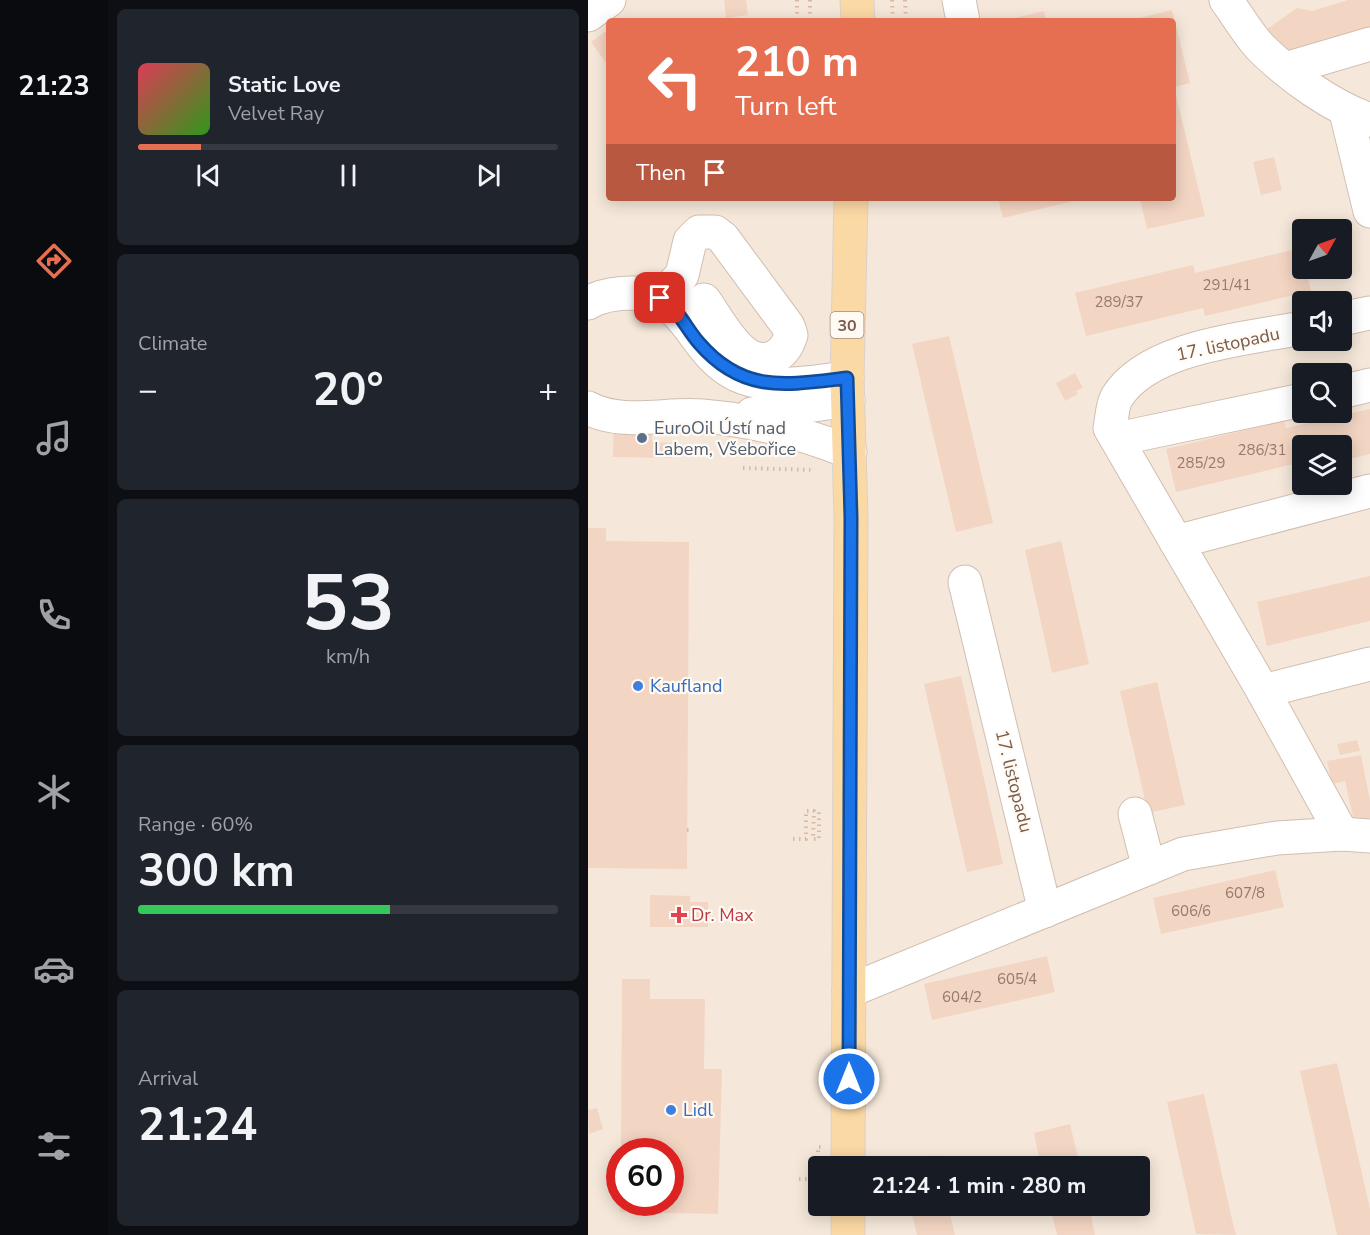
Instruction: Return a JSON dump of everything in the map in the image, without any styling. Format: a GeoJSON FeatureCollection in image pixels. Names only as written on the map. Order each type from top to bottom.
{"type":"FeatureCollection","features":[{"type":"Feature","properties":{"kind":"main road"},"geometry":{"type":"LineString","coordinates":[[857,0],[858,18]]}},
{"type":"Feature","properties":{"kind":"main road","name":"30"},"geometry":{"type":"LineString","coordinates":[[848,1156],[850,452],[847,389],[851,201]]}},
{"type":"Feature","properties":{"kind":"main road"},"geometry":{"type":"LineString","coordinates":[[848,1216],[848,1235]]}},
{"type":"Feature","properties":{"kind":"street"},"geometry":{"type":"LineString","coordinates":[[588,15],[609,0]]}},
{"type":"Feature","properties":{"kind":"street"},"geometry":{"type":"LineString","coordinates":[[959,0],[962,18]]}},
{"type":"Feature","properties":{"kind":"street"},"geometry":{"type":"LineString","coordinates":[[1227,0],[1260,48],[1285,69],[1358,116],[1370,211]]}},
{"type":"Feature","properties":{"kind":"street"},"geometry":{"type":"LineString","coordinates":[[1285,69],[1370,44]]}},
{"type":"Feature","properties":{"kind":"street"},"geometry":{"type":"LineString","coordinates":[[588,303],[608,295],[627,293],[671,307],[712,357],[738,375],[784,385],[847,389]]}},
{"type":"Feature","properties":{"kind":"street"},"geometry":{"type":"LineString","coordinates":[[1352,317],[1370,313]]}},
{"type":"Feature","properties":{"kind":"street","name":"17. listopadu"},"geometry":{"type":"LineString","coordinates":[[1292,330],[1170,356],[1140,371],[1116,398],[1110,428],[1263,690],[1356,835]]}},
{"type":"Feature","properties":{"kind":"street"},"geometry":{"type":"LineString","coordinates":[[1352,390],[1370,386]]}},
{"type":"Feature","properties":{"kind":"street"},"geometry":{"type":"LineString","coordinates":[[730,419],[765,411],[826,406],[847,389]]}},
{"type":"Feature","properties":{"kind":"street"},"geometry":{"type":"LineString","coordinates":[[1117,439],[1292,402]]}},
{"type":"Feature","properties":{"kind":"street"},"geometry":{"type":"LineString","coordinates":[[588,408],[609,416],[690,416],[730,419],[808,435],[850,452]]}},
{"type":"Feature","properties":{"kind":"street"},"geometry":{"type":"LineString","coordinates":[[1176,542],[1370,491]]}},
{"type":"Feature","properties":{"kind":"street","name":"17. listopadu"},"geometry":{"type":"LineString","coordinates":[[965,582],[1045,911]]}},
{"type":"Feature","properties":{"kind":"street"},"geometry":{"type":"LineString","coordinates":[[1263,690],[1370,664]]}},
{"type":"Feature","properties":{"kind":"street"},"geometry":{"type":"LineString","coordinates":[[1134,814],[1149,868]]}},
{"type":"Feature","properties":{"kind":"street","name":"17. listopadu"},"geometry":{"type":"LineString","coordinates":[[849,991],[1183,854],[1277,838],[1356,835]]}},
{"type":"Feature","properties":{"kind":"path"},"geometry":{"type":"LineString","coordinates":[[797,0],[798,18]]}},
{"type":"Feature","properties":{"kind":"path"},"geometry":{"type":"LineString","coordinates":[[810,0],[810,18]]}},
{"type":"Feature","properties":{"kind":"path"},"geometry":{"type":"LineString","coordinates":[[892,0],[893,18]]}},
{"type":"Feature","properties":{"kind":"path"},"geometry":{"type":"LineString","coordinates":[[905,0],[906,18]]}},
{"type":"Feature","properties":{"kind":"path"},"geometry":{"type":"LineString","coordinates":[[744,468],[823,470]]}},
{"type":"Feature","properties":{"kind":"path"},"geometry":{"type":"LineString","coordinates":[[793,839],[806,839],[807,811],[814,811],[813,838],[819,839],[819,811],[829,811]]}},
{"type":"Feature","properties":{"kind":"path"},"geometry":{"type":"LineString","coordinates":[[799,1179],[808,1179]]}},
{"type":"Feature","properties":{"kind":"shaded area"},"geometry":{"type":"Polygon","coordinates":[[[588,0],[1370,0],[1370,1235],[588,1235],[588,0]]]}},
{"type":"Feature","properties":{"kind":"building"},"geometry":{"type":"Polygon","coordinates":[[[724,0],[746,0],[748,15],[726,18],[724,0]]]}},
{"type":"Feature","properties":{"kind":"building"},"geometry":{"type":"Polygon","coordinates":[[[1348,0],[1370,0],[1370,30],[1292,54],[1284,52],[1267,29],[1297,8],[1312,11],[1348,0]]]}},
{"type":"Feature","properties":{"kind":"building"},"geometry":{"type":"Polygon","coordinates":[[[1172,10],[1174,18],[1139,18],[1172,10]]]}},
{"type":"Feature","properties":{"kind":"building"},"geometry":{"type":"Polygon","coordinates":[[[1044,11],[1045,18],[1015,18],[1044,11]]]}},
{"type":"Feature","properties":{"kind":"building"},"geometry":{"type":"Polygon","coordinates":[[[1176,26],[1190,83],[1176,86],[1176,26]]]}},
{"type":"Feature","properties":{"kind":"building"},"geometry":{"type":"Polygon","coordinates":[[[606,31],[606,63],[591,42],[606,31]]]}},
{"type":"Feature","properties":{"kind":"building"},"geometry":{"type":"Polygon","coordinates":[[[1176,95],[1205,216],[1147,229],[1141,201],[1176,201],[1176,95]]]}},
{"type":"Feature","properties":{"kind":"building"},"geometry":{"type":"Polygon","coordinates":[[[1274,157],[1282,190],[1261,195],[1253,162],[1274,157]]]}},
{"type":"Feature","properties":{"kind":"building"},"geometry":{"type":"Polygon","coordinates":[[[999,201],[1074,201],[1003,218],[999,201]]]}},
{"type":"Feature","properties":{"kind":"building"},"geometry":{"type":"Polygon","coordinates":[[[1292,250],[1292,279],[1308,279],[1311,291],[1292,291],[1292,295],[1205,316],[1203,308],[1086,336],[1075,293],[1193,265],[1195,273],[1292,250]]]}},
{"type":"Feature","properties":{"kind":"building"},"geometry":{"type":"Polygon","coordinates":[[[949,336],[993,523],[956,532],[912,344],[949,336]]]}},
{"type":"Feature","properties":{"kind":"building"},"geometry":{"type":"Polygon","coordinates":[[[1075,373],[1083,388],[1076,391],[1078,394],[1065,401],[1056,383],[1075,373]]]}},
{"type":"Feature","properties":{"kind":"building"},"geometry":{"type":"Polygon","coordinates":[[[614,409],[652,409],[652,442],[672,443],[672,458],[613,457],[614,409]]]}},
{"type":"Feature","properties":{"kind":"building"},"geometry":{"type":"Polygon","coordinates":[[[1370,409],[1370,454],[1352,458],[1352,435],[1292,435],[1292,464],[1176,492],[1166,449],[1284,421],[1286,428],[1308,423],[1352,423],[1352,413],[1370,409]]]}},
{"type":"Feature","properties":{"kind":"building","name":"Kaufland"},"geometry":{"type":"Polygon","coordinates":[[[588,528],[606,528],[606,541],[689,542],[687,869],[588,868],[588,528]]]}},
{"type":"Feature","properties":{"kind":"building"},"geometry":{"type":"Polygon","coordinates":[[[1061,541],[1089,664],[1052,673],[1025,550],[1061,541]]]}},
{"type":"Feature","properties":{"kind":"building"},"geometry":{"type":"Polygon","coordinates":[[[1370,576],[1370,621],[1267,646],[1257,602],[1370,576]]]}},
{"type":"Feature","properties":{"kind":"building"},"geometry":{"type":"Polygon","coordinates":[[[961,676],[1003,864],[967,872],[924,684],[961,676]]]}},
{"type":"Feature","properties":{"kind":"building"},"geometry":{"type":"Polygon","coordinates":[[[1157,682],[1185,805],[1148,813],[1120,691],[1157,682]]]}},
{"type":"Feature","properties":{"kind":"building"},"geometry":{"type":"Polygon","coordinates":[[[1357,740],[1360,751],[1340,755],[1337,744],[1357,740]]]}},
{"type":"Feature","properties":{"kind":"building"},"geometry":{"type":"Polygon","coordinates":[[[1361,755],[1370,800],[1370,818],[1354,821],[1345,781],[1332,784],[1327,761],[1361,755]]]}},
{"type":"Feature","properties":{"kind":"building"},"geometry":{"type":"Polygon","coordinates":[[[1275,870],[1284,907],[1161,934],[1153,898],[1275,870]]]}},
{"type":"Feature","properties":{"kind":"building","name":"Dr. Max"},"geometry":{"type":"Polygon","coordinates":[[[650,895],[690,896],[690,902],[708,902],[708,927],[650,927],[650,895]]]}},
{"type":"Feature","properties":{"kind":"building"},"geometry":{"type":"Polygon","coordinates":[[[1047,956],[1055,992],[932,1020],[924,984],[1047,956]]]}},
{"type":"Feature","properties":{"kind":"building","name":"Lidl"},"geometry":{"type":"Polygon","coordinates":[[[622,979],[650,979],[650,999],[705,999],[704,1069],[722,1069],[718,1214],[684,1213],[684,1138],[621,1138],[622,979]]]}},
{"type":"Feature","properties":{"kind":"building"},"geometry":{"type":"Polygon","coordinates":[[[1337,1063],[1370,1209],[1370,1235],[1337,1235],[1300,1071],[1337,1063]]]}},
{"type":"Feature","properties":{"kind":"building"},"geometry":{"type":"Polygon","coordinates":[[[1204,1094],[1236,1235],[1196,1234],[1167,1102],[1204,1094]]]}},
{"type":"Feature","properties":{"kind":"building"},"geometry":{"type":"Polygon","coordinates":[[[597,1108],[603,1129],[589,1134],[588,1110],[597,1108]]]}},
{"type":"Feature","properties":{"kind":"building"},"geometry":{"type":"Polygon","coordinates":[[[1070,1124],[1077,1156],[1039,1156],[1034,1133],[1070,1124]]]}},
{"type":"Feature","properties":{"kind":"building"},"geometry":{"type":"Polygon","coordinates":[[[912,1216],[950,1216],[955,1235],[917,1235],[912,1216]]]}},
{"type":"Feature","properties":{"kind":"building"},"geometry":{"type":"Polygon","coordinates":[[[1052,1216],[1091,1216],[1095,1235],[1057,1235],[1052,1216]]]}},
{"type":"Feature","properties":{"kind":"place","name":"EuroOil Ústí nad Labem, Všebořice"},"geometry":{"type":"Point","coordinates":[642,438]}},
{"type":"Feature","properties":{"kind":"place","name":"Kaufland"},"geometry":{"type":"Point","coordinates":[638,686]}},
{"type":"Feature","properties":{"kind":"place","name":"Dr. Max"},"geometry":{"type":"Point","coordinates":[679,915]}},
{"type":"Feature","properties":{"kind":"place","name":"Lidl"},"geometry":{"type":"Point","coordinates":[671,1110]}},
{"type":"Feature","properties":{"kind":"route"},"geometry":{"type":"LineString","coordinates":[[660,298],[677,311],[696,340],[712,357],[738,375],[768,384],[784,385],[847,378],[851,474],[849,1079]]}}]}
